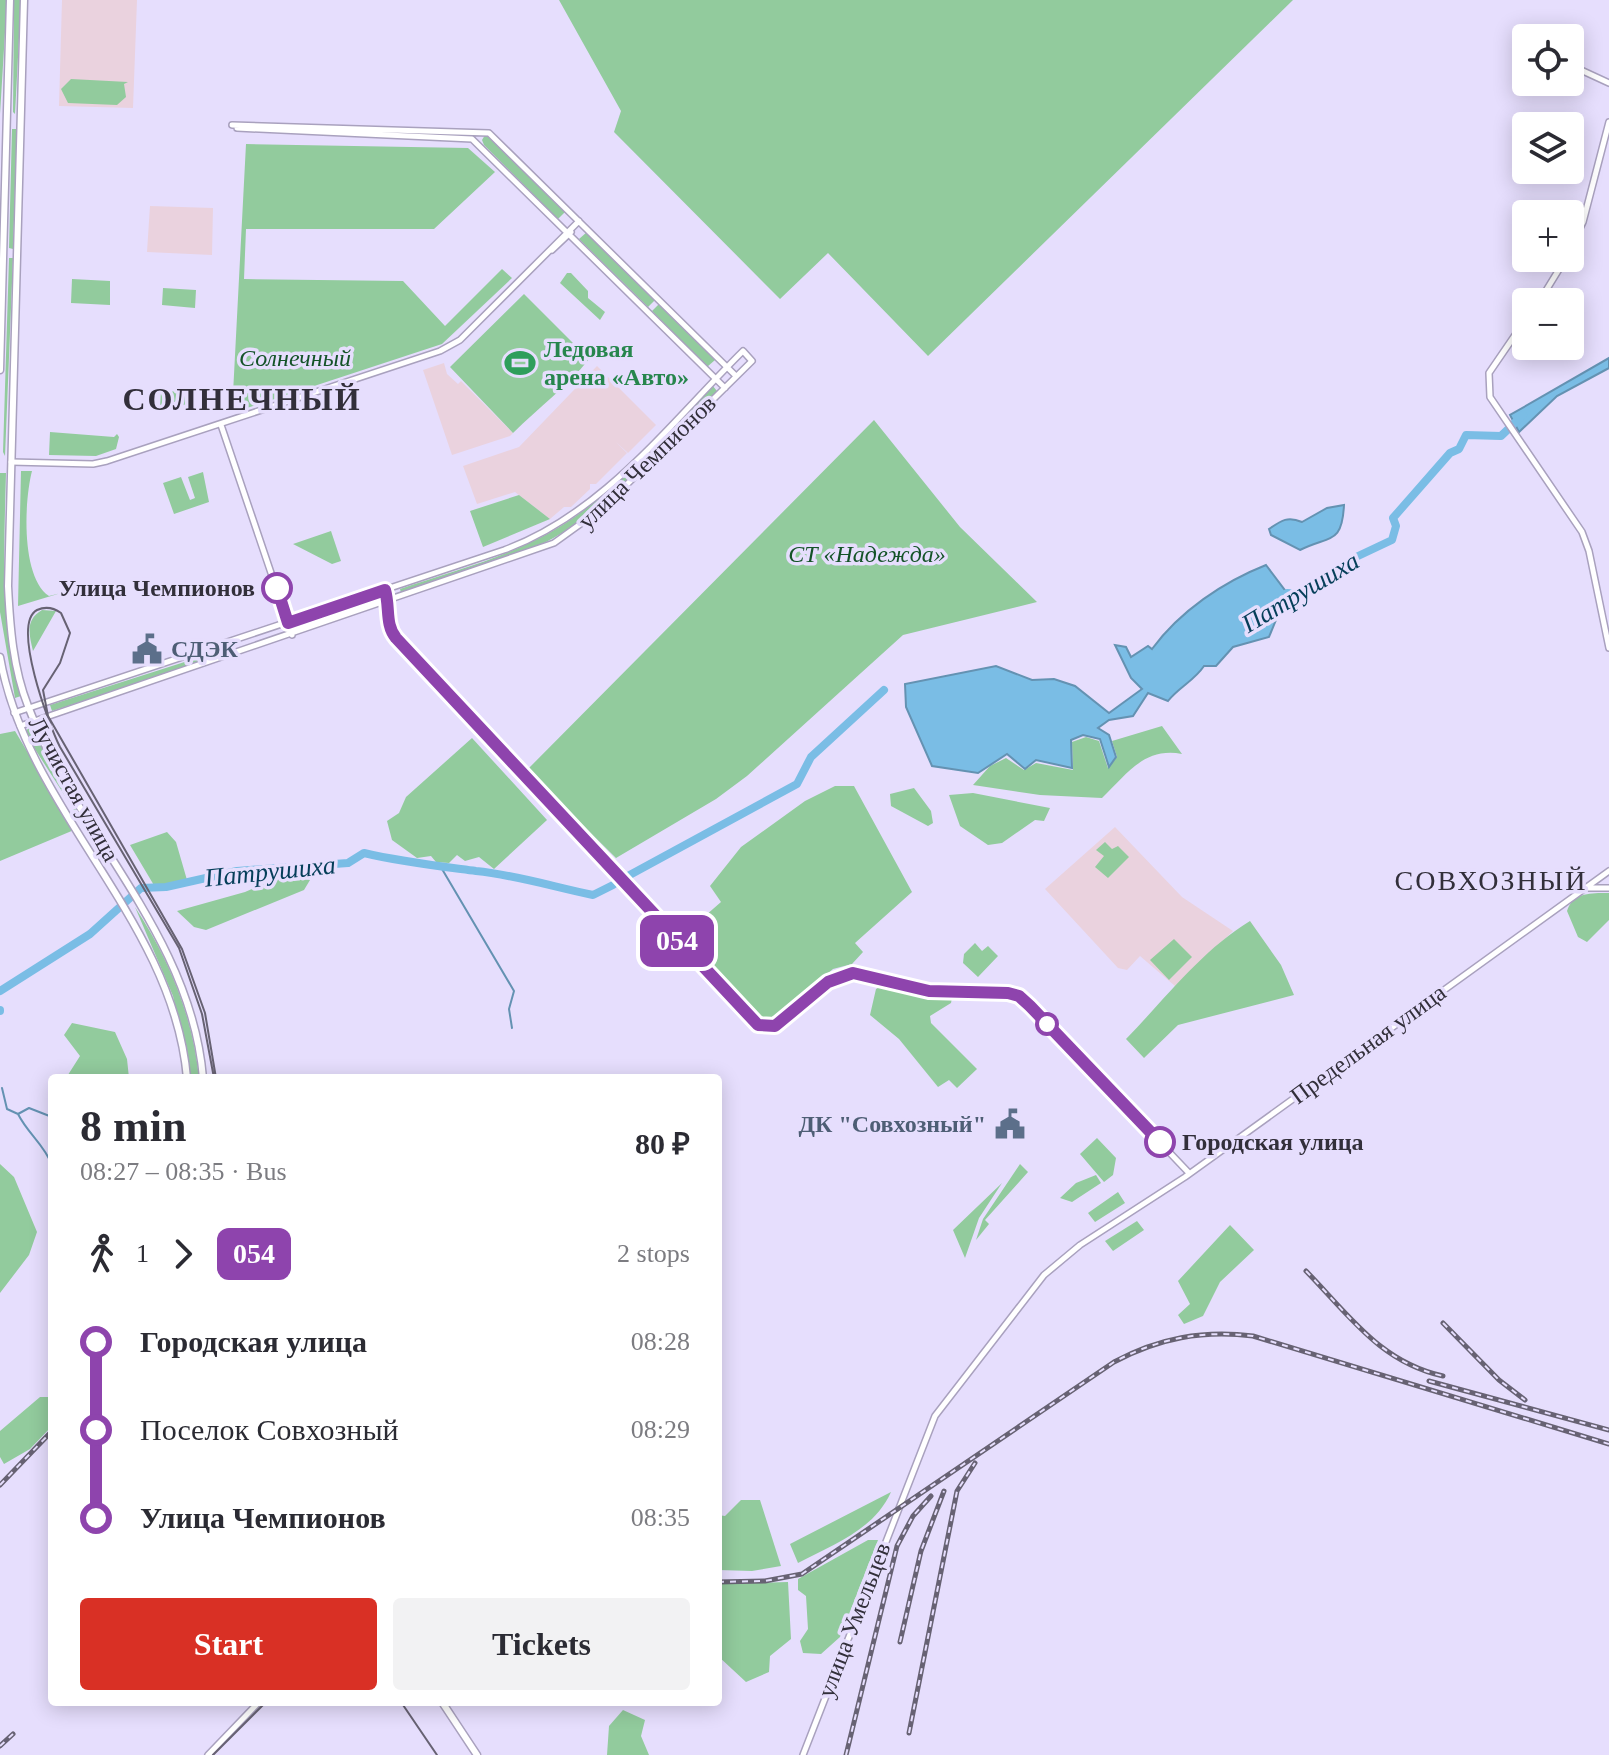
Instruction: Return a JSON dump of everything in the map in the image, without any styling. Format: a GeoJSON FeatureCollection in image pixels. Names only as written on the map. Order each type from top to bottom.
{"type":"FeatureCollection","features":[{"type":"Feature","properties":{"kind":"main road"},"geometry":{"type":"LineString","coordinates":[[0,370],[10,0]]}},
{"type":"Feature","properties":{"kind":"main road","name":"Лучистая улица"},"geometry":{"type":"LineString","coordinates":[[24,0],[8,586],[10,630],[28,708],[34,721],[162,942],[186,996],[196,1029],[202,1074]]}},
{"type":"Feature","properties":{"kind":"main road"},"geometry":{"type":"LineString","coordinates":[[0,462],[11,462]]}},
{"type":"Feature","properties":{"kind":"main road","name":"Лучистая улица"},"geometry":{"type":"LineString","coordinates":[[0,657],[19,726],[160,971],[174,1009],[186,1074]]}},
{"type":"Feature","properties":{"kind":"main road"},"geometry":{"type":"LineString","coordinates":[[445,1706],[477,1755]]}},
{"type":"Feature","properties":{"kind":"street"},"geometry":{"type":"LineString","coordinates":[[1584,71],[1609,83]]}},
{"type":"Feature","properties":{"kind":"street"},"geometry":{"type":"LineString","coordinates":[[1584,218],[1609,122]]}},
{"type":"Feature","properties":{"kind":"street"},"geometry":{"type":"LineString","coordinates":[[725,388],[469,138],[232,126],[487,132],[736,376]]}},
{"type":"Feature","properties":{"kind":"street"},"geometry":{"type":"LineString","coordinates":[[11,462],[100,463],[450,347],[579,221]]}},
{"type":"Feature","properties":{"kind":"street"},"geometry":{"type":"LineString","coordinates":[[1512,339],[1489,373],[1487,385],[1496,410],[1582,532],[1589,551],[1609,648]]}},
{"type":"Feature","properties":{"kind":"street","name":"улица Чемпионов"},"geometry":{"type":"LineString","coordinates":[[14,713],[504,550],[560,526],[599,494],[743,351],[752,361],[619,493],[573,533],[520,557],[19,726]]}},
{"type":"Feature","properties":{"kind":"street"},"geometry":{"type":"LineString","coordinates":[[221,425],[292,635]]}},
{"type":"Feature","properties":{"kind":"street"},"geometry":{"type":"LineString","coordinates":[[385,590],[392,633],[623,884],[761,1027],[781,1022],[828,982],[847,974],[866,974],[929,991],[1019,996],[1189,1173]]}},
{"type":"Feature","properties":{"kind":"street","name":"Предельная улица"},"geometry":{"type":"LineString","coordinates":[[906,1486],[927,1432],[944,1401],[1044,1275],[1080,1245],[1189,1173],[1609,871]]}},
{"type":"Feature","properties":{"kind":"street"},"geometry":{"type":"LineString","coordinates":[[1586,888],[1609,888]]}},
{"type":"Feature","properties":{"kind":"street","name":"улица Умельцев"},"geometry":{"type":"LineString","coordinates":[[803,1755],[906,1486]]}},
{"type":"Feature","properties":{"kind":"street"},"geometry":{"type":"LineString","coordinates":[[208,1755],[255,1706]]}},
{"type":"Feature","properties":{"kind":"shaded area"},"geometry":{"type":"Polygon","coordinates":[[[62,0],[137,0],[133,108],[59,106],[62,0]]]}},
{"type":"Feature","properties":{"kind":"shaded area"},"geometry":{"type":"Polygon","coordinates":[[[150,206],[213,208],[212,255],[147,252],[150,206]]]}},
{"type":"Feature","properties":{"kind":"shaded area"},"geometry":{"type":"Polygon","coordinates":[[[444,363],[447,374],[458,384],[461,381],[513,433],[510,436],[452,455],[423,370],[444,363]]]}},
{"type":"Feature","properties":{"kind":"shaded area"},"geometry":{"type":"Polygon","coordinates":[[[597,366],[656,425],[628,453],[616,442],[627,453],[596,484],[590,484],[590,489],[571,507],[564,507],[550,519],[515,492],[477,504],[463,466],[519,447],[597,366]]]}},
{"type":"Feature","properties":{"kind":"shaded area"},"geometry":{"type":"Polygon","coordinates":[[[1115,827],[1182,897],[1233,931],[1175,986],[1140,956],[1127,970],[1118,968],[1045,889],[1115,827]]]}},
{"type":"Feature","properties":{"kind":"green space"},"geometry":{"type":"Polygon","coordinates":[[[0,0],[7,0],[0,114],[0,0]]]}},
{"type":"Feature","properties":{"kind":"green space"},"geometry":{"type":"Polygon","coordinates":[[[14,0],[21,0],[15,114],[13,112],[14,0]]]}},
{"type":"Feature","properties":{"kind":"green space"},"geometry":{"type":"Polygon","coordinates":[[[559,0],[1293,0],[928,356],[828,253],[780,299],[614,132],[621,111],[559,0]]]}},
{"type":"Feature","properties":{"kind":"green space"},"geometry":{"type":"Polygon","coordinates":[[[71,79],[128,82],[124,84],[126,97],[117,105],[68,103],[61,89],[71,79]]]}},
{"type":"Feature","properties":{"kind":"green space"},"geometry":{"type":"Polygon","coordinates":[[[12,129],[17,129],[13,249],[9,248],[12,129]]]}},
{"type":"Feature","properties":{"kind":"green space"},"geometry":{"type":"Polygon","coordinates":[[[485,135],[491,137],[566,211],[558,219],[484,145],[482,140],[485,135]]]}},
{"type":"Feature","properties":{"kind":"green space","name":"Солнечный"},"geometry":{"type":"Polygon","coordinates":[[[246,144],[468,148],[495,172],[434,229],[246,229],[244,279],[403,281],[445,326],[502,269],[512,278],[442,344],[232,413],[246,144]]]}},
{"type":"Feature","properties":{"kind":"green space"},"geometry":{"type":"Polygon","coordinates":[[[587,232],[655,300],[648,307],[579,239],[587,232]]]}},
{"type":"Feature","properties":{"kind":"green space"},"geometry":{"type":"Polygon","coordinates":[[[9,258],[13,258],[5,456],[3,452],[9,258]]]}},
{"type":"Feature","properties":{"kind":"green space"},"geometry":{"type":"Polygon","coordinates":[[[567,273],[571,273],[588,291],[588,298],[605,312],[600,320],[560,283],[567,273]]]}},
{"type":"Feature","properties":{"kind":"green space"},"geometry":{"type":"Polygon","coordinates":[[[72,279],[110,281],[110,305],[71,303],[72,279]]]}},
{"type":"Feature","properties":{"kind":"green space"},"geometry":{"type":"Polygon","coordinates":[[[163,288],[196,290],[195,308],[162,305],[163,288]]]}},
{"type":"Feature","properties":{"kind":"green space","name":"Ледовая арена «Авто»"},"geometry":{"type":"Polygon","coordinates":[[[524,294],[589,359],[513,433],[450,367],[524,294]]]}},
{"type":"Feature","properties":{"kind":"green space"},"geometry":{"type":"Polygon","coordinates":[[[659,304],[715,360],[707,367],[652,311],[659,304]]]}},
{"type":"Feature","properties":{"kind":"green space"},"geometry":{"type":"Polygon","coordinates":[[[712,385],[717,391],[618,489],[613,485],[712,385]]]}},
{"type":"Feature","properties":{"kind":"green space"},"geometry":{"type":"Polygon","coordinates":[[[161,391],[190,392],[190,403],[160,407],[161,391]]]}},
{"type":"Feature","properties":{"kind":"green space","name":"СТ «Надежда»"},"geometry":{"type":"Polygon","coordinates":[[[874,420],[960,527],[1037,602],[903,635],[747,776],[716,799],[616,858],[527,770],[874,420]]]}},
{"type":"Feature","properties":{"kind":"green space"},"geometry":{"type":"Polygon","coordinates":[[[50,432],[114,437],[117,434],[119,437],[116,449],[96,456],[49,455],[50,432]]]}},
{"type":"Feature","properties":{"kind":"green space"},"geometry":{"type":"Polygon","coordinates":[[[21,471],[32,471],[26,519],[33,573],[49,596],[61,593],[18,606],[21,471]]]}},
{"type":"Feature","properties":{"kind":"green space"},"geometry":{"type":"Polygon","coordinates":[[[203,472],[209,502],[174,514],[163,483],[181,477],[190,500],[195,498],[188,477],[203,472]]]}},
{"type":"Feature","properties":{"kind":"green space"},"geometry":{"type":"Polygon","coordinates":[[[0,473],[6,473],[6,613],[21,696],[15,698],[0,612],[0,473]]]}},
{"type":"Feature","properties":{"kind":"green space"},"geometry":{"type":"Polygon","coordinates":[[[610,487],[615,491],[591,512],[541,545],[402,596],[400,589],[485,561],[538,539],[587,508],[610,487]]]}},
{"type":"Feature","properties":{"kind":"green space"},"geometry":{"type":"Polygon","coordinates":[[[519,495],[550,519],[483,547],[470,511],[519,495]]]}},
{"type":"Feature","properties":{"kind":"green space"},"geometry":{"type":"Polygon","coordinates":[[[331,531],[341,561],[332,564],[293,544],[331,531]]]}},
{"type":"Feature","properties":{"kind":"green space"},"geometry":{"type":"Polygon","coordinates":[[[42,610],[56,611],[33,651],[31,623],[42,610]]]}},
{"type":"Feature","properties":{"kind":"green space"},"geometry":{"type":"Polygon","coordinates":[[[197,658],[199,664],[52,711],[50,705],[197,658]]]}},
{"type":"Feature","properties":{"kind":"green space"},"geometry":{"type":"Polygon","coordinates":[[[1162,726],[1182,754],[1157,755],[1137,764],[1102,798],[1040,795],[973,785],[990,766],[1006,758],[1024,770],[1036,763],[1073,770],[1072,742],[1086,737],[1099,741],[1108,768],[1117,757],[1112,741],[1162,726]]]}},
{"type":"Feature","properties":{"kind":"green space"},"geometry":{"type":"Polygon","coordinates":[[[31,727],[99,849],[31,743],[25,731],[31,727]]]}},
{"type":"Feature","properties":{"kind":"green space"},"geometry":{"type":"Polygon","coordinates":[[[15,731],[74,830],[0,861],[0,734],[15,731]]]}},
{"type":"Feature","properties":{"kind":"green space"},"geometry":{"type":"Polygon","coordinates":[[[472,738],[547,820],[494,869],[479,857],[465,861],[457,855],[449,863],[436,862],[431,856],[417,858],[392,840],[387,821],[399,813],[406,797],[472,738]]]}},
{"type":"Feature","properties":{"kind":"green space"},"geometry":{"type":"Polygon","coordinates":[[[835,786],[854,786],[912,892],[855,943],[863,952],[852,964],[833,969],[773,1020],[759,1019],[682,936],[721,902],[710,886],[741,847],[805,801],[835,786]]]}},
{"type":"Feature","properties":{"kind":"green space"},"geometry":{"type":"Polygon","coordinates":[[[914,788],[931,811],[933,823],[928,826],[891,806],[890,794],[914,788]]]}},
{"type":"Feature","properties":{"kind":"green space"},"geometry":{"type":"Polygon","coordinates":[[[973,793],[1050,808],[1044,821],[1035,820],[1002,843],[988,845],[960,826],[949,795],[973,793]]]}},
{"type":"Feature","properties":{"kind":"green space"},"geometry":{"type":"Polygon","coordinates":[[[167,832],[176,842],[187,880],[155,887],[130,845],[167,832]]]}},
{"type":"Feature","properties":{"kind":"green space"},"geometry":{"type":"Polygon","coordinates":[[[1105,842],[1112,849],[1118,846],[1129,857],[1108,878],[1095,867],[1104,856],[1096,850],[1105,842]]]}},
{"type":"Feature","properties":{"kind":"green space"},"geometry":{"type":"Polygon","coordinates":[[[299,876],[310,880],[304,890],[206,930],[194,927],[177,911],[245,892],[273,880],[299,876]]]}},
{"type":"Feature","properties":{"kind":"green space"},"geometry":{"type":"Polygon","coordinates":[[[1609,893],[1609,920],[1587,942],[1578,937],[1567,911],[1570,905],[1584,895],[1609,893]]]}},
{"type":"Feature","properties":{"kind":"green space"},"geometry":{"type":"Polygon","coordinates":[[[135,907],[178,989],[191,1032],[198,1074],[189,1074],[173,996],[135,907]]]}},
{"type":"Feature","properties":{"kind":"green space"},"geometry":{"type":"Polygon","coordinates":[[[1250,921],[1281,965],[1294,995],[1178,1025],[1144,1058],[1126,1039],[1200,961],[1250,921]]]}},
{"type":"Feature","properties":{"kind":"green space"},"geometry":{"type":"Polygon","coordinates":[[[1174,939],[1192,957],[1169,980],[1150,960],[1174,939]]]}},
{"type":"Feature","properties":{"kind":"green space"},"geometry":{"type":"Polygon","coordinates":[[[975,943],[982,951],[988,946],[998,956],[978,977],[963,963],[964,954],[975,943]]]}},
{"type":"Feature","properties":{"kind":"green space"},"geometry":{"type":"Polygon","coordinates":[[[885,984],[952,998],[951,1003],[930,1016],[931,1023],[977,1069],[957,1088],[949,1080],[938,1087],[899,1039],[870,1015],[876,989],[885,984]]]}},
{"type":"Feature","properties":{"kind":"green space"},"geometry":{"type":"Polygon","coordinates":[[[72,1023],[115,1032],[127,1059],[129,1074],[69,1074],[80,1056],[64,1035],[72,1023]]]}},
{"type":"Feature","properties":{"kind":"green space"},"geometry":{"type":"Polygon","coordinates":[[[1097,1138],[1116,1158],[1113,1175],[1104,1182],[1080,1154],[1097,1138]]]}},
{"type":"Feature","properties":{"kind":"green space"},"geometry":{"type":"Polygon","coordinates":[[[0,1164],[14,1177],[37,1232],[29,1255],[0,1293],[0,1164]]]}},
{"type":"Feature","properties":{"kind":"green space"},"geometry":{"type":"Polygon","coordinates":[[[1020,1164],[1028,1172],[985,1220],[989,1224],[976,1240],[983,1219],[1020,1164]]]}},
{"type":"Feature","properties":{"kind":"green space"},"geometry":{"type":"Polygon","coordinates":[[[1096,1175],[1101,1183],[1072,1202],[1060,1198],[1076,1183],[1096,1175]]]}},
{"type":"Feature","properties":{"kind":"green space"},"geometry":{"type":"Polygon","coordinates":[[[1002,1183],[979,1218],[965,1258],[953,1230],[1002,1183]]]}},
{"type":"Feature","properties":{"kind":"green space"},"geometry":{"type":"Polygon","coordinates":[[[1118,1192],[1125,1203],[1095,1222],[1088,1213],[1118,1192]]]}},
{"type":"Feature","properties":{"kind":"green space"},"geometry":{"type":"Polygon","coordinates":[[[1137,1221],[1144,1230],[1113,1251],[1105,1241],[1137,1221]]]}},
{"type":"Feature","properties":{"kind":"green space"},"geometry":{"type":"Polygon","coordinates":[[[1230,1225],[1254,1250],[1220,1282],[1203,1316],[1184,1324],[1178,1315],[1190,1304],[1178,1281],[1230,1225]]]}},
{"type":"Feature","properties":{"kind":"green space"},"geometry":{"type":"Polygon","coordinates":[[[40,1397],[48,1397],[48,1430],[30,1449],[4,1464],[0,1457],[0,1431],[40,1397]]]}},
{"type":"Feature","properties":{"kind":"green space"},"geometry":{"type":"Polygon","coordinates":[[[891,1492],[884,1505],[864,1526],[798,1563],[790,1544],[891,1492]]]}},
{"type":"Feature","properties":{"kind":"green space"},"geometry":{"type":"Polygon","coordinates":[[[741,1500],[760,1500],[781,1566],[752,1571],[722,1570],[722,1516],[741,1500]]]}},
{"type":"Feature","properties":{"kind":"green space"},"geometry":{"type":"Polygon","coordinates":[[[868,1540],[878,1540],[840,1637],[821,1654],[803,1653],[800,1641],[808,1629],[806,1596],[798,1590],[798,1579],[868,1540]]]}},
{"type":"Feature","properties":{"kind":"green space"},"geometry":{"type":"Polygon","coordinates":[[[788,1582],[791,1639],[770,1656],[769,1672],[746,1682],[722,1660],[722,1584],[788,1582]]]}},
{"type":"Feature","properties":{"kind":"green space"},"geometry":{"type":"Polygon","coordinates":[[[623,1710],[645,1720],[641,1736],[649,1755],[607,1755],[609,1726],[623,1710]]]}},
{"type":"Feature","properties":{"kind":"water"},"geometry":{"type":"Polygon","coordinates":[[[1609,358],[1609,368],[1557,396],[1519,432],[1510,415],[1609,358]]]}},
{"type":"Feature","properties":{"kind":"water"},"geometry":{"type":"Polygon","coordinates":[[[1344,505],[1340,527],[1327,540],[1300,550],[1271,535],[1269,529],[1281,521],[1293,519],[1302,522],[1327,508],[1344,505]]]}},
{"type":"Feature","properties":{"kind":"water"},"geometry":{"type":"Polygon","coordinates":[[[1266,565],[1287,593],[1269,637],[1233,647],[1216,666],[1204,666],[1168,701],[1148,693],[1133,716],[1109,720],[1098,728],[1109,735],[1116,757],[1109,767],[1100,739],[1083,735],[1071,740],[1072,768],[1036,760],[1025,769],[1007,754],[978,773],[932,766],[906,707],[905,684],[996,666],[1032,680],[1054,679],[1075,686],[1109,713],[1142,689],[1131,678],[1115,645],[1126,647],[1131,657],[1148,646],[1152,649],[1176,622],[1203,599],[1266,565]]]}},
{"type":"Feature","properties":{"kind":"waterway","name":"Патрушиха"},"geometry":{"type":"LineString","coordinates":[[1280,598],[1287,593],[1305,594],[1356,557],[1392,540],[1396,526],[1393,518],[1450,453],[1459,449],[1466,435],[1501,436],[1523,415]]}},
{"type":"Feature","properties":{"kind":"waterway","name":"Патрушиха"},"geometry":{"type":"LineString","coordinates":[[626,877],[797,784],[811,757],[884,690]]}},
{"type":"Feature","properties":{"kind":"waterway","name":"Патрушиха"},"geometry":{"type":"LineString","coordinates":[[0,991],[90,934],[141,888],[166,887],[237,871],[348,863],[364,853],[506,875],[593,895],[613,885]]}},
{"type":"Feature","properties":{"kind":"waterway"},"geometry":{"type":"LineString","coordinates":[[442,869],[514,991],[509,1009],[512,1028]]}},
{"type":"Feature","properties":{"kind":"waterway"},"geometry":{"type":"LineString","coordinates":[[2,1088],[7,1109],[18,1114],[29,1108],[48,1115]]}},
{"type":"Feature","properties":{"kind":"waterway"},"geometry":{"type":"LineString","coordinates":[[18,1114],[48,1157]]}},
{"type":"Feature","properties":{"kind":"tram line"},"geometry":{"type":"LineString","coordinates":[[213,1074],[202,1014],[179,948],[60,747],[48,718],[30,654],[30,619],[37,610],[50,608],[61,613],[70,633],[60,663],[43,690],[48,716],[182,949],[205,1013],[215,1074]]}},
{"type":"Feature","properties":{"kind":"tram line"},"geometry":{"type":"LineString","coordinates":[[213,1755],[262,1706]]}},
{"type":"Feature","properties":{"kind":"tram line"},"geometry":{"type":"LineString","coordinates":[[404,1706],[437,1755]]}},
{"type":"Feature","properties":{"kind":"railway"},"geometry":{"type":"LineString","coordinates":[[1306,1271],[1383,1348],[1401,1360],[1443,1376]]}},
{"type":"Feature","properties":{"kind":"railway"},"geometry":{"type":"LineString","coordinates":[[1443,1323],[1499,1380],[1525,1400]]}},
{"type":"Feature","properties":{"kind":"railway"},"geometry":{"type":"LineString","coordinates":[[722,1582],[765,1581],[802,1574],[1114,1362],[1148,1347],[1198,1335],[1253,1336],[1609,1444]]}},
{"type":"Feature","properties":{"kind":"railway"},"geometry":{"type":"LineString","coordinates":[[1429,1381],[1609,1430]]}},
{"type":"Feature","properties":{"kind":"railway"},"geometry":{"type":"LineString","coordinates":[[0,1485],[48,1435]]}},
{"type":"Feature","properties":{"kind":"railway"},"geometry":{"type":"LineString","coordinates":[[909,1733],[957,1491],[975,1463]]}},
{"type":"Feature","properties":{"kind":"railway"},"geometry":{"type":"LineString","coordinates":[[900,1642],[921,1551],[944,1491]]}},
{"type":"Feature","properties":{"kind":"railway"},"geometry":{"type":"LineString","coordinates":[[846,1755],[897,1546],[913,1516],[931,1496]]}},
{"type":"Feature","properties":{"kind":"railway"},"geometry":{"type":"LineString","coordinates":[[0,1746],[13,1734]]}},
{"type":"Feature","properties":{"kind":"bus line","name":"054"},"geometry":{"type":"LineString","coordinates":[[277,588],[288,623],[385,590],[390,606],[389,628],[396,638],[750,1020],[765,1028],[775,1026],[828,982],[847,974],[866,974],[920,990],[1019,996],[1160,1142]]}},
{"type":"Feature","properties":{"kind":"place","name":"Ледовая арена «Авто»"},"geometry":{"type":"Point","coordinates":[520,363]}},
{"type":"Feature","properties":{"kind":"place","name":"Улица Чемпионов"},"geometry":{"type":"Point","coordinates":[277,588]}},
{"type":"Feature","properties":{"kind":"place","name":"СДЭК"},"geometry":{"type":"Point","coordinates":[147,649]}},
{"type":"Feature","properties":{"kind":"place","name":"ДК \"Совхозный\""},"geometry":{"type":"Point","coordinates":[1010,1124]}},
{"type":"Feature","properties":{"kind":"place","name":"Городская улица"},"geometry":{"type":"Point","coordinates":[1160,1142]}},
{"type":"Feature","properties":{"kind":"district","name":"СОЛНЕЧНЫЙ"},"geometry":{"type":"Point","coordinates":[242,399]}},
{"type":"Feature","properties":{"kind":"district","name":"СОВХОЗНЫЙ"},"geometry":{"type":"Point","coordinates":[1491,880]}}]}
